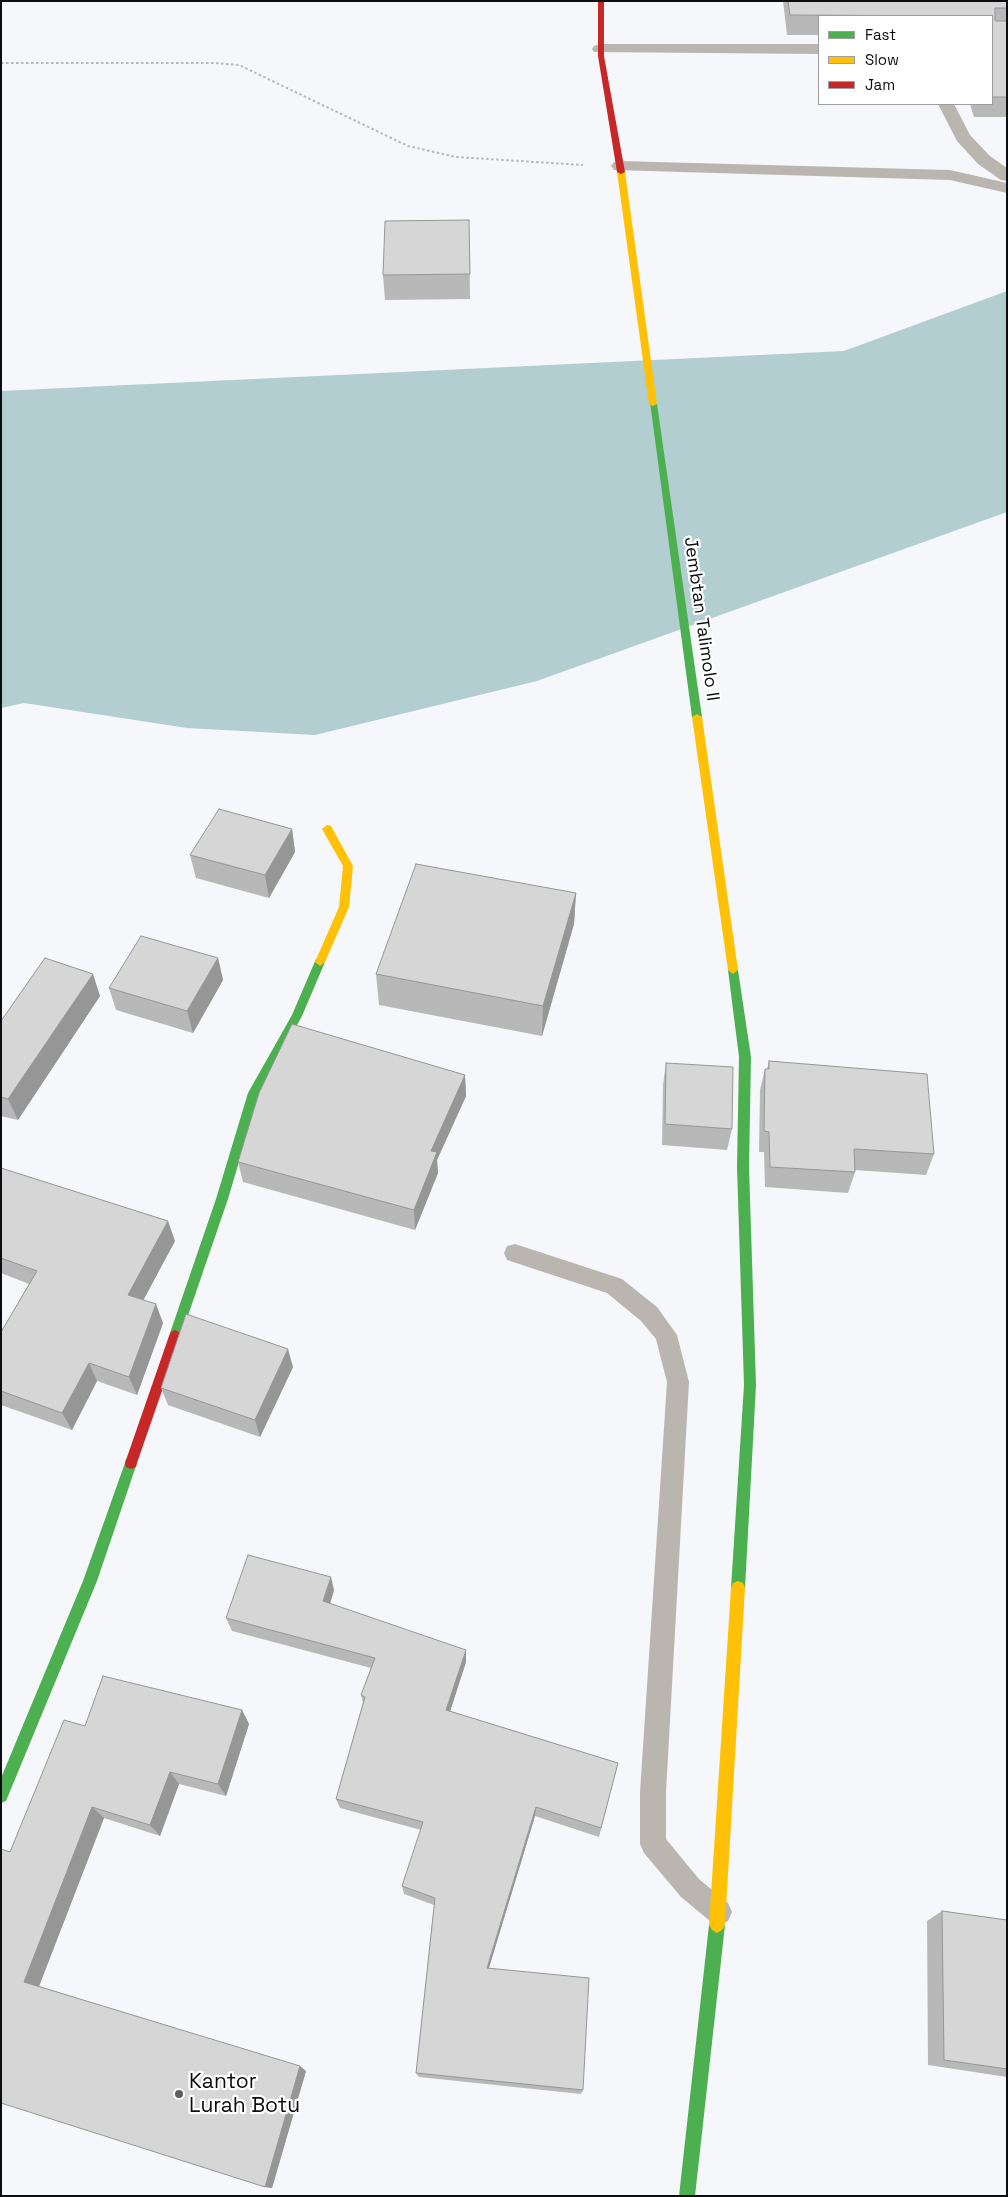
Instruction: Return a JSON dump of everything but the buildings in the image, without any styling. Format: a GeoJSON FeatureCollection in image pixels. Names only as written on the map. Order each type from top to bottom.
{"type":"FeatureCollection","features":[{"type":"Feature","properties":{"kind":"street","name":"Jembtan Talimolo II"},"geometry":{"type":"LineString","coordinates":[[601,1],[600,49],[620,166],[745,1057],[744,1167],[750,1385],[718,1912],[687,2196]]}},
{"type":"Feature","properties":{"kind":"street"},"geometry":{"type":"LineString","coordinates":[[600,49],[818,49]]}},
{"type":"Feature","properties":{"kind":"street"},"geometry":{"type":"LineString","coordinates":[[947,105],[963,137],[984,160],[1007,176]]}},
{"type":"Feature","properties":{"kind":"street"},"geometry":{"type":"LineString","coordinates":[[620,166],[950,175],[1007,188]]}},
{"type":"Feature","properties":{"kind":"street"},"geometry":{"type":"LineString","coordinates":[[1,1796],[90,1581],[222,1199],[254,1093],[297,1016],[344,907],[348,866],[327,829]]}},
{"type":"Feature","properties":{"kind":"lane"},"geometry":{"type":"LineString","coordinates":[[515,1253],[614,1286],[649,1314],[666,1335],[678,1382],[653,1792],[653,1844],[690,1888],[718,1912]]}},
{"type":"Feature","properties":{"kind":"path"},"geometry":{"type":"LineString","coordinates":[[1,63],[214,62],[239,65],[408,146],[456,157],[620,166]]}},
{"type":"Feature","properties":{"kind":"water"},"geometry":{"type":"Polygon","coordinates":[[[1007,291],[1007,512],[537,681],[315,735],[187,728],[24,703],[1,708],[1,391],[844,351],[1007,291]]]}},
{"type":"Feature","properties":{"kind":"traffic: fast"},"geometry":{"type":"LineString","coordinates":[[653,404],[697,717]]}},
{"type":"Feature","properties":{"kind":"traffic: fast"},"geometry":{"type":"LineString","coordinates":[[175,1336],[222,1199],[254,1093],[297,1016],[320,962]]}},
{"type":"Feature","properties":{"kind":"traffic: fast"},"geometry":{"type":"LineString","coordinates":[[733,970],[745,1057],[743,1167],[750,1385],[738,1588]]}},
{"type":"Feature","properties":{"kind":"traffic: fast"},"geometry":{"type":"LineString","coordinates":[[1,1796],[90,1581],[131,1463]]}},
{"type":"Feature","properties":{"kind":"traffic: fast"},"geometry":{"type":"LineString","coordinates":[[687,2196],[717,1925]]}},
{"type":"Feature","properties":{"kind":"traffic: slow"},"geometry":{"type":"LineString","coordinates":[[621,172],[653,404]]}},
{"type":"Feature","properties":{"kind":"traffic: slow"},"geometry":{"type":"LineString","coordinates":[[697,717],[733,970]]}},
{"type":"Feature","properties":{"kind":"traffic: slow"},"geometry":{"type":"LineString","coordinates":[[320,962],[344,907],[348,866],[327,829]]}},
{"type":"Feature","properties":{"kind":"traffic: slow"},"geometry":{"type":"LineString","coordinates":[[717,1925],[738,1588]]}},
{"type":"Feature","properties":{"kind":"traffic: jam"},"geometry":{"type":"LineString","coordinates":[[601,1],[601,56],[621,172]]}},
{"type":"Feature","properties":{"kind":"traffic: jam"},"geometry":{"type":"LineString","coordinates":[[131,1463],[175,1336]]}},
{"type":"Feature","properties":{"kind":"place","name":"Kantor Lurah Botu"},"geometry":{"type":"Point","coordinates":[179,2094]}}]}
